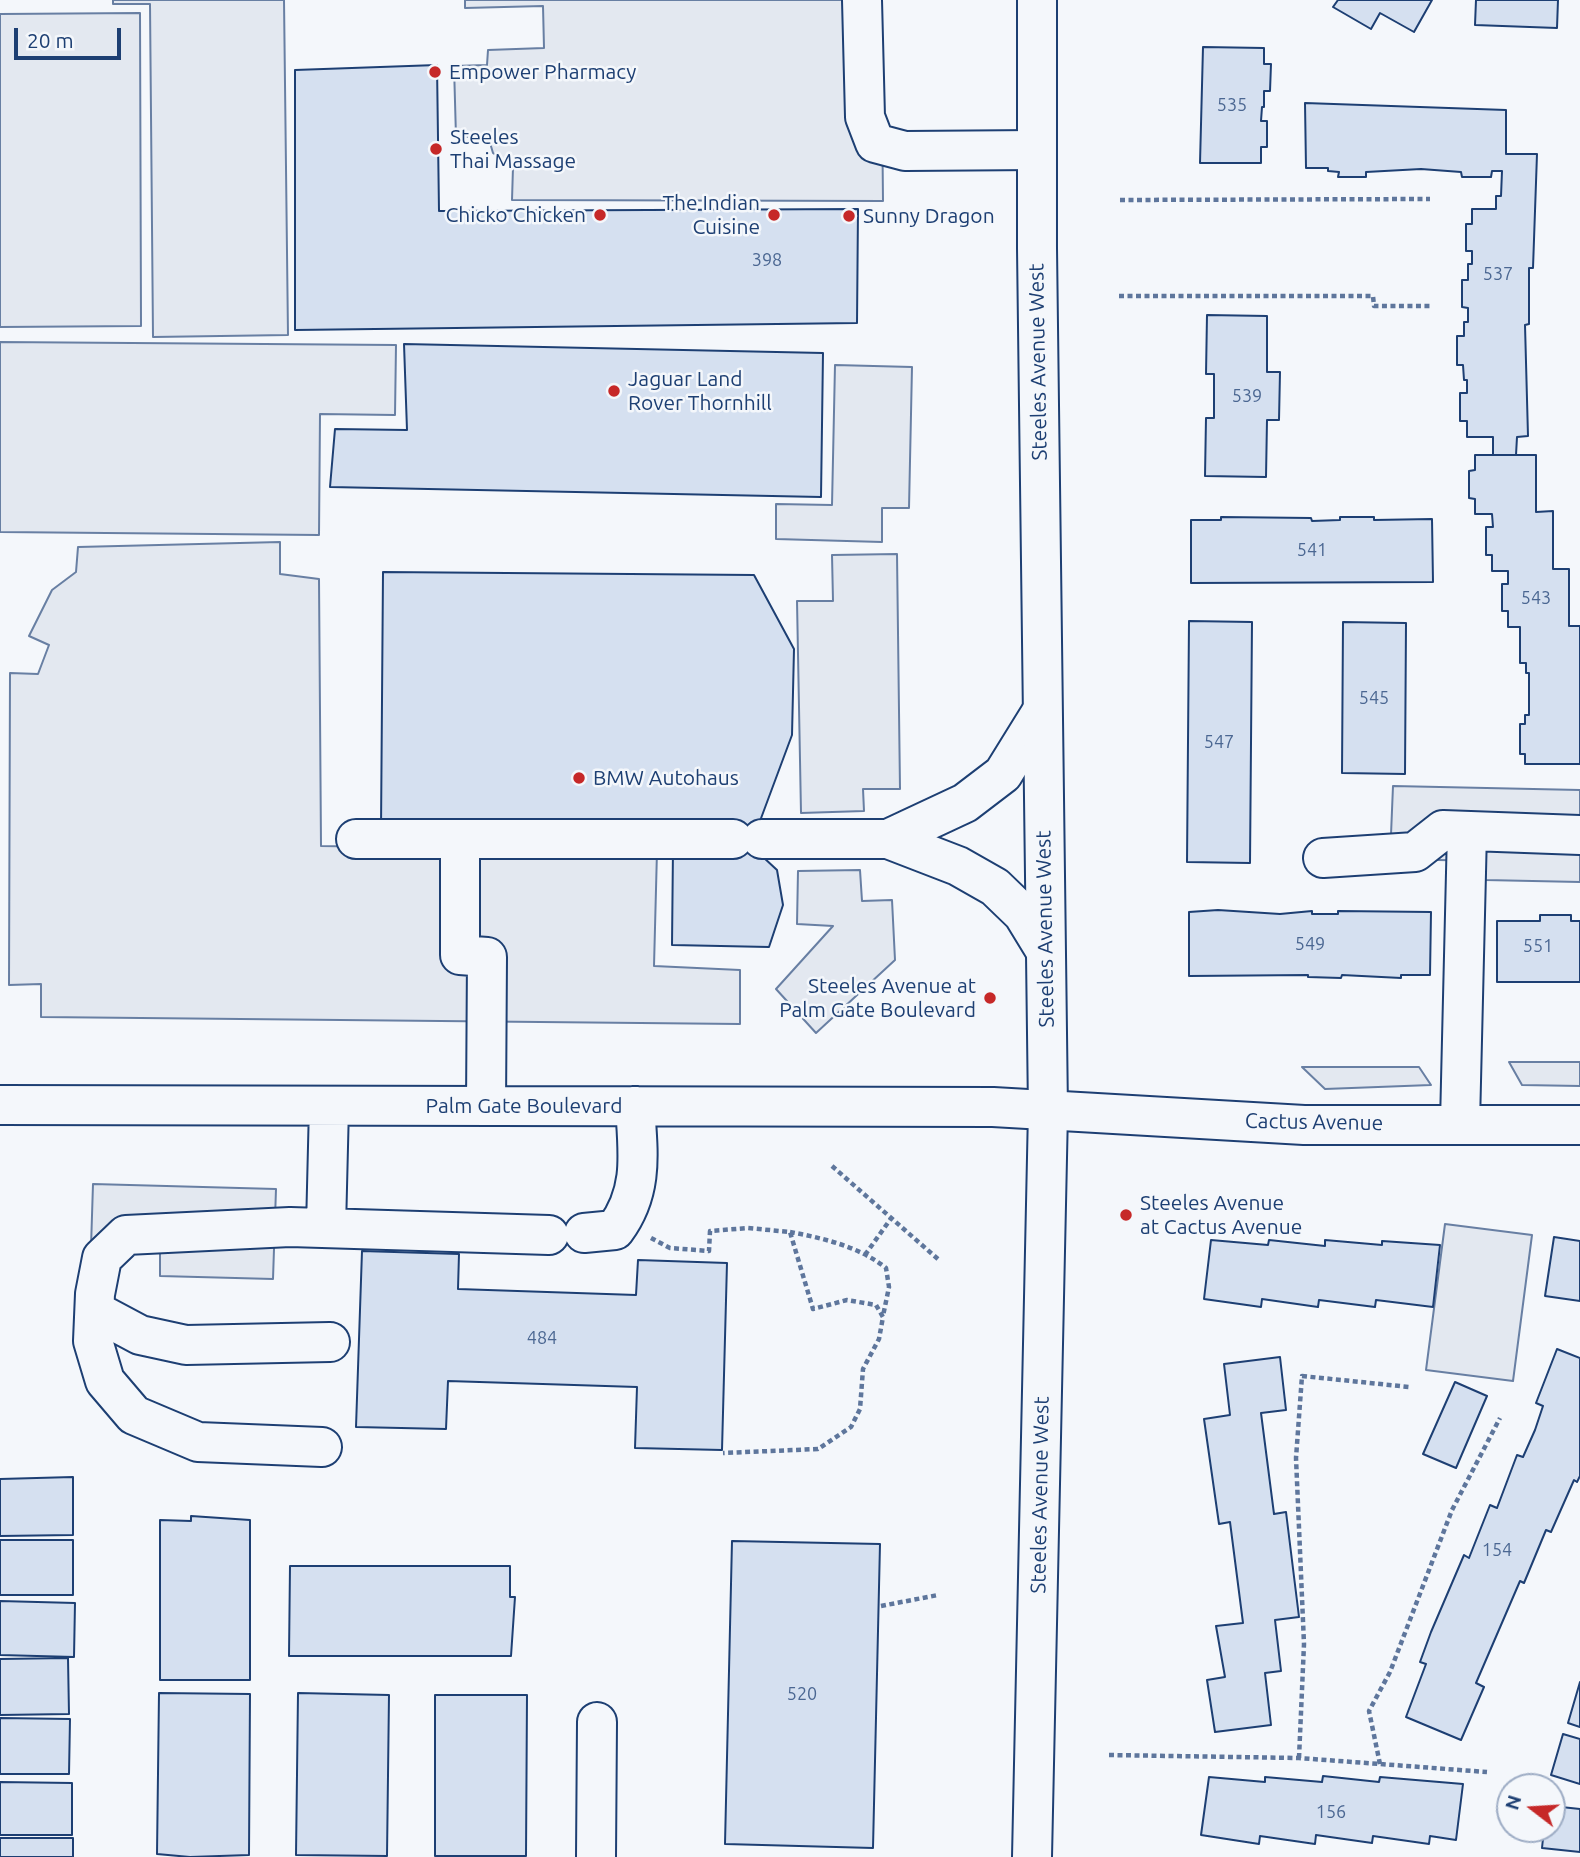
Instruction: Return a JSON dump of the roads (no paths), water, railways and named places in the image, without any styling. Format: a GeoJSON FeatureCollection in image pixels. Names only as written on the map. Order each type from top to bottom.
{"type":"FeatureCollection","features":[{"type":"Feature","properties":{"kind":"main road"},"geometry":{"type":"LineString","coordinates":[[862,0],[865,117],[875,143],[905,151],[1036,149]]}},
{"type":"Feature","properties":{"kind":"main road","name":"Steeles Avenue West"},"geometry":{"type":"LineString","coordinates":[[1032,1857],[1048,1111],[1036,149],[1037,0]]}},
{"type":"Feature","properties":{"kind":"main road"},"geometry":{"type":"LineString","coordinates":[[887,839],[965,803],[1003,774],[1042,711]]}},
{"type":"Feature","properties":{"kind":"main road"},"geometry":{"type":"LineString","coordinates":[[1322,858],[1415,852],[1443,830],[1580,835]]}},
{"type":"Feature","properties":{"kind":"main road"},"geometry":{"type":"LineString","coordinates":[[1460,1123],[1467,831]]}},
{"type":"Feature","properties":{"kind":"main road"},"geometry":{"type":"LineString","coordinates":[[356,839],[887,839],[958,866],[995,887],[1023,914],[1045,950]]}},
{"type":"Feature","properties":{"kind":"main road"},"geometry":{"type":"LineString","coordinates":[[460,839],[460,955],[487,957],[486,1106]]}},
{"type":"Feature","properties":{"kind":"main road","name":"Palm Gate Boulevard"},"geometry":{"type":"LineString","coordinates":[[0,1105],[993,1107],[1048,1111]]}},
{"type":"Feature","properties":{"kind":"main road"},"geometry":{"type":"LineString","coordinates":[[326,1228],[329,1106]]}},
{"type":"Feature","properties":{"kind":"main road"},"geometry":{"type":"LineString","coordinates":[[323,1447],[198,1442],[134,1415],[105,1381],[93,1341],[102,1258],[126,1235],[290,1227],[566,1234],[615,1230],[631,1209],[638,1164],[635,1106]]}},
{"type":"Feature","properties":{"kind":"main road","name":"Cactus Avenue"},"geometry":{"type":"LineString","coordinates":[[1048,1111],[1304,1125],[1580,1125]]}},
{"type":"Feature","properties":{"kind":"main road"},"geometry":{"type":"LineString","coordinates":[[95,1311],[140,1335],[186,1345],[330,1342]]}},
{"type":"Feature","properties":{"kind":"main road"},"geometry":{"type":"LineString","coordinates":[[596,1857],[597,1722]]}},
{"type":"Feature","properties":{"kind":"place","name":"Empower Pharmacy"},"geometry":{"type":"Point","coordinates":[435,72]}},
{"type":"Feature","properties":{"kind":"place","name":"Steeles Thai Massage"},"geometry":{"type":"Point","coordinates":[436,149]}},
{"type":"Feature","properties":{"kind":"place","name":"Chicko Chicken"},"geometry":{"type":"Point","coordinates":[600,215]}},
{"type":"Feature","properties":{"kind":"place","name":"The Indian Cuisine"},"geometry":{"type":"Point","coordinates":[774,215]}},
{"type":"Feature","properties":{"kind":"place","name":"Sunny Dragon"},"geometry":{"type":"Point","coordinates":[849,216]}},
{"type":"Feature","properties":{"kind":"place","name":"Jaguar Land Rover Thornhill"},"geometry":{"type":"Point","coordinates":[614,391]}},
{"type":"Feature","properties":{"kind":"place","name":"BMW Autohaus"},"geometry":{"type":"Point","coordinates":[579,778]}},
{"type":"Feature","properties":{"kind":"place","name":"Steeles Avenue at Palm Gate Boulevard"},"geometry":{"type":"Point","coordinates":[990,998]}},
{"type":"Feature","properties":{"kind":"place","name":"Steeles Avenue at Cactus Avenue"},"geometry":{"type":"Point","coordinates":[1126,1215]}}]}
